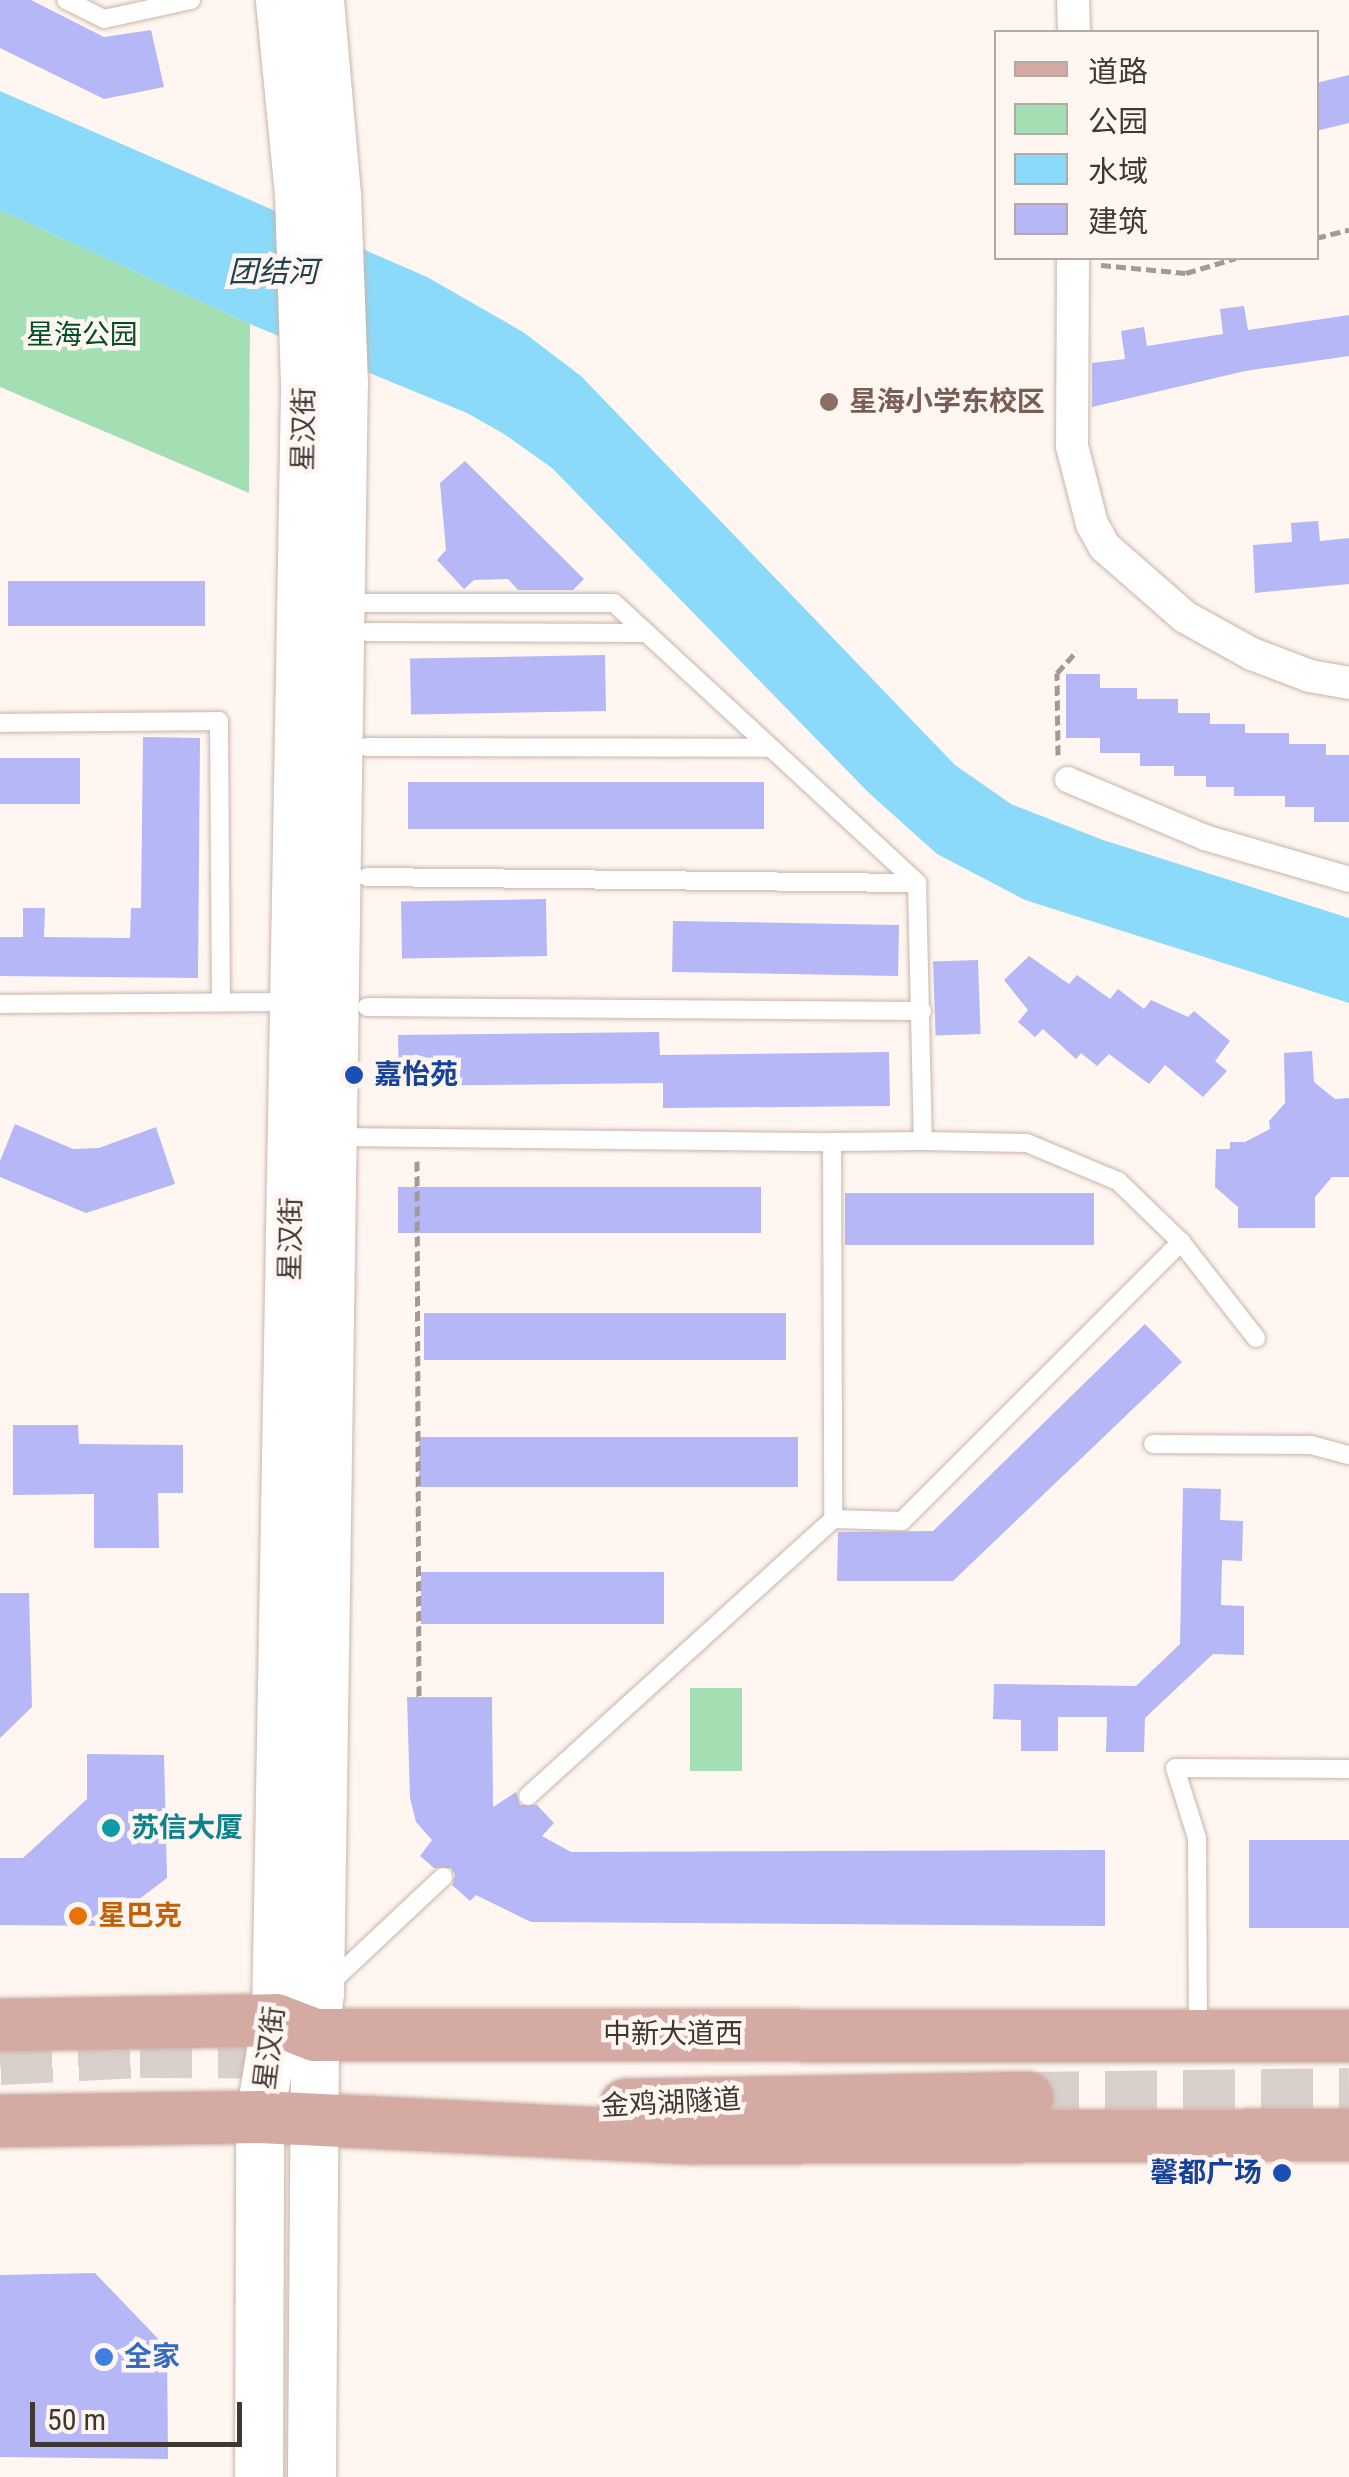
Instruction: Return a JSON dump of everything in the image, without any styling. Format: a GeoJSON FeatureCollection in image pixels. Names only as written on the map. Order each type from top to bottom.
{"type":"FeatureCollection","features":[{"type":"Feature","properties":{"kind":"main road","name":"星汉街"},"geometry":{"type":"LineString","coordinates":[[280,0],[318,195]]}},
{"type":"Feature","properties":{"kind":"main road","name":"星汉街"},"geometry":{"type":"LineString","coordinates":[[312,2477],[315,2121],[304,2016],[295,1002],[325,384],[318,195],[320,0]]}},
{"type":"Feature","properties":{"kind":"main road","name":"星汉街"},"geometry":{"type":"LineString","coordinates":[[259,2477],[260,2118],[304,2016],[331,1137],[354,618],[325,384]]}},
{"type":"Feature","properties":{"kind":"main road","name":"中新大道西"},"geometry":{"type":"LineString","coordinates":[[0,2025],[304,2016],[1349,2036]]}},
{"type":"Feature","properties":{"kind":"main road","name":"金鸡湖隧道"},"geometry":{"type":"LineString","coordinates":[[315,2121],[735,2100],[1027,2098]]}},
{"type":"Feature","properties":{"kind":"main road"},"geometry":{"type":"LineString","coordinates":[[0,2120],[260,2118],[693,2138],[1349,2135]]}},
{"type":"Feature","properties":{"kind":"street"},"geometry":{"type":"LineString","coordinates":[[1074,0],[1074,30]]}},
{"type":"Feature","properties":{"kind":"street"},"geometry":{"type":"LineString","coordinates":[[1074,260],[1072,446],[1088,510],[1105,548],[1184,617],[1252,654],[1310,676],[1349,684]]}},
{"type":"Feature","properties":{"kind":"street"},"geometry":{"type":"LineString","coordinates":[[1067,779],[1204,837],[1349,879]]}},
{"type":"Feature","properties":{"kind":"lane"},"geometry":{"type":"LineString","coordinates":[[66,0],[104,19],[191,0]]}},
{"type":"Feature","properties":{"kind":"lane"},"geometry":{"type":"LineString","coordinates":[[354,618],[614,604],[917,883],[923,1141]]}},
{"type":"Feature","properties":{"kind":"lane"},"geometry":{"type":"LineString","coordinates":[[354,618],[643,633]]}},
{"type":"Feature","properties":{"kind":"lane"},"geometry":{"type":"LineString","coordinates":[[0,722],[219,721],[221,1002]]}},
{"type":"Feature","properties":{"kind":"lane"},"geometry":{"type":"LineString","coordinates":[[367,747],[769,748]]}},
{"type":"Feature","properties":{"kind":"lane"},"geometry":{"type":"LineString","coordinates":[[367,877],[917,883]]}},
{"type":"Feature","properties":{"kind":"lane"},"geometry":{"type":"LineString","coordinates":[[0,1004],[295,1002]]}},
{"type":"Feature","properties":{"kind":"lane"},"geometry":{"type":"LineString","coordinates":[[367,1007],[922,1011]]}},
{"type":"Feature","properties":{"kind":"lane"},"geometry":{"type":"LineString","coordinates":[[331,1137],[1027,1143],[1118,1182],[1181,1242],[1256,1338]]}},
{"type":"Feature","properties":{"kind":"lane"},"geometry":{"type":"LineString","coordinates":[[832,1142],[833,1519]]}},
{"type":"Feature","properties":{"kind":"lane"},"geometry":{"type":"LineString","coordinates":[[528,1796],[833,1519],[902,1521],[1181,1242]]}},
{"type":"Feature","properties":{"kind":"lane"},"geometry":{"type":"LineString","coordinates":[[1153,1444],[1311,1445],[1349,1456]]}},
{"type":"Feature","properties":{"kind":"lane"},"geometry":{"type":"LineString","coordinates":[[1198,2034],[1197,1838],[1175,1768],[1349,1770]]}},
{"type":"Feature","properties":{"kind":"lane"},"geometry":{"type":"LineString","coordinates":[[304,2016],[443,1877]]}},
{"type":"Feature","properties":{"kind":"path"},"geometry":{"type":"LineString","coordinates":[[1319,237],[1349,230]]}},
{"type":"Feature","properties":{"kind":"path"},"geometry":{"type":"LineString","coordinates":[[1083,260],[1140,272],[1186,273],[1229,260]]}},
{"type":"Feature","properties":{"kind":"path"},"geometry":{"type":"LineString","coordinates":[[1067,779],[1058,760],[1057,673],[1077,650]]}},
{"type":"Feature","properties":{"kind":"path"},"geometry":{"type":"LineString","coordinates":[[418,1138],[420,1697]]}},
{"type":"Feature","properties":{"kind":"green space","name":"星海公园"},"geometry":{"type":"Polygon","coordinates":[[[0,210],[250,324],[249,493],[0,387],[0,210]]]}},
{"type":"Feature","properties":{"kind":"green space"},"geometry":{"type":"Polygon","coordinates":[[[690,1688],[742,1688],[742,1771],[690,1771],[690,1688]]]}},
{"type":"Feature","properties":{"kind":"water","name":"团结河"},"geometry":{"type":"Polygon","coordinates":[[[0,91],[427,277],[523,332],[581,376],[955,765],[1011,804],[1103,840],[1349,918],[1349,1003],[1025,900],[937,854],[869,793],[552,468],[504,434],[467,413],[250,324],[0,210],[0,91]]]}},
{"type":"Feature","properties":{"kind":"building"},"geometry":{"type":"Polygon","coordinates":[[[0,0],[31,0],[104,37],[151,30],[164,87],[104,99],[0,48],[0,0]]]}},
{"type":"Feature","properties":{"kind":"building"},"geometry":{"type":"Polygon","coordinates":[[[1349,75],[1349,123],[1319,130],[1319,82],[1349,75]]]}},
{"type":"Feature","properties":{"kind":"building"},"geometry":{"type":"Polygon","coordinates":[[[1244,306],[1248,330],[1349,315],[1349,356],[1245,371],[1092,407],[1092,363],[1125,359],[1121,331],[1144,327],[1147,346],[1223,334],[1220,309],[1244,306]]]}},
{"type":"Feature","properties":{"kind":"building"},"geometry":{"type":"Polygon","coordinates":[[[465,461],[584,579],[573,590],[518,590],[508,579],[474,580],[464,589],[437,560],[446,550],[440,483],[465,461]]]}},
{"type":"Feature","properties":{"kind":"building"},"geometry":{"type":"Polygon","coordinates":[[[1318,521],[1320,541],[1349,538],[1349,584],[1255,593],[1253,545],[1292,542],[1291,523],[1318,521]]]}},
{"type":"Feature","properties":{"kind":"building"},"geometry":{"type":"Polygon","coordinates":[[[8,581],[205,581],[205,626],[8,626],[8,581]]]}},
{"type":"Feature","properties":{"kind":"building"},"geometry":{"type":"Polygon","coordinates":[[[605,655],[606,711],[411,714],[410,658],[605,655]]]}},
{"type":"Feature","properties":{"kind":"building"},"geometry":{"type":"Polygon","coordinates":[[[1066,674],[1100,674],[1100,688],[1137,688],[1137,699],[1178,699],[1178,713],[1210,713],[1210,724],[1245,724],[1245,733],[1289,733],[1289,744],[1326,744],[1326,755],[1349,755],[1349,822],[1314,822],[1314,807],[1285,807],[1285,796],[1234,796],[1234,787],[1206,787],[1206,776],[1174,776],[1174,766],[1140,766],[1140,753],[1100,753],[1100,738],[1066,738],[1066,674]]]}},
{"type":"Feature","properties":{"kind":"building"},"geometry":{"type":"Polygon","coordinates":[[[143,737],[200,738],[198,978],[0,976],[0,937],[23,937],[23,908],[45,908],[44,937],[130,938],[131,908],[141,908],[143,737]]]}},
{"type":"Feature","properties":{"kind":"building"},"geometry":{"type":"Polygon","coordinates":[[[0,758],[80,758],[80,804],[0,804],[0,758]]]}},
{"type":"Feature","properties":{"kind":"building"},"geometry":{"type":"Polygon","coordinates":[[[408,782],[764,782],[764,829],[408,829],[408,782]]]}},
{"type":"Feature","properties":{"kind":"building"},"geometry":{"type":"Polygon","coordinates":[[[546,899],[547,956],[402,959],[401,902],[546,899]]]}},
{"type":"Feature","properties":{"kind":"building"},"geometry":{"type":"Polygon","coordinates":[[[673,921],[899,925],[898,976],[672,972],[673,921]]]}},
{"type":"Feature","properties":{"kind":"building"},"geometry":{"type":"Polygon","coordinates":[[[1029,956],[1069,984],[1077,975],[1110,999],[1118,989],[1144,1009],[1151,1000],[1188,1017],[1194,1011],[1230,1041],[1215,1061],[1227,1071],[1203,1097],[1165,1065],[1149,1084],[1109,1054],[1097,1066],[1081,1053],[1076,1059],[1043,1029],[1035,1037],[1018,1022],[1028,1010],[1004,980],[1029,956]]]}},
{"type":"Feature","properties":{"kind":"building"},"geometry":{"type":"Polygon","coordinates":[[[978,960],[981,1034],[936,1036],[933,962],[978,960]]]}},
{"type":"Feature","properties":{"kind":"building"},"geometry":{"type":"Polygon","coordinates":[[[659,1032],[660,1055],[889,1052],[890,1106],[663,1108],[663,1083],[399,1086],[398,1035],[659,1032]]]}},
{"type":"Feature","properties":{"kind":"building"},"geometry":{"type":"Polygon","coordinates":[[[1312,1051],[1314,1082],[1335,1099],[1349,1098],[1349,1177],[1332,1177],[1315,1197],[1315,1228],[1238,1228],[1238,1207],[1215,1187],[1216,1149],[1230,1149],[1230,1142],[1245,1142],[1270,1129],[1269,1121],[1285,1103],[1284,1053],[1312,1051]]]}},
{"type":"Feature","properties":{"kind":"building"},"geometry":{"type":"Polygon","coordinates":[[[15,1124],[73,1149],[99,1148],[156,1127],[175,1184],[86,1213],[0,1177],[0,1161],[15,1124]]]}},
{"type":"Feature","properties":{"kind":"building"},"geometry":{"type":"Polygon","coordinates":[[[398,1187],[761,1187],[761,1233],[398,1233],[398,1187]]]}},
{"type":"Feature","properties":{"kind":"building"},"geometry":{"type":"Polygon","coordinates":[[[845,1193],[1094,1193],[1094,1245],[845,1245],[845,1193]]]}},
{"type":"Feature","properties":{"kind":"building"},"geometry":{"type":"Polygon","coordinates":[[[424,1313],[786,1313],[786,1360],[424,1360],[424,1313]]]}},
{"type":"Feature","properties":{"kind":"building"},"geometry":{"type":"Polygon","coordinates":[[[1145,1324],[1182,1362],[953,1581],[837,1581],[838,1532],[933,1531],[1145,1324]]]}},
{"type":"Feature","properties":{"kind":"building"},"geometry":{"type":"Polygon","coordinates":[[[13,1425],[78,1425],[79,1444],[183,1445],[183,1493],[158,1493],[159,1548],[94,1548],[94,1494],[13,1495],[13,1425]]]}},
{"type":"Feature","properties":{"kind":"building"},"geometry":{"type":"Polygon","coordinates":[[[419,1437],[798,1437],[798,1487],[419,1487],[419,1437]]]}},
{"type":"Feature","properties":{"kind":"building"},"geometry":{"type":"Polygon","coordinates":[[[1183,1488],[1221,1489],[1220,1520],[1243,1521],[1242,1561],[1222,1560],[1221,1605],[1244,1606],[1244,1655],[1213,1654],[1145,1718],[1144,1752],[1106,1752],[1107,1717],[1058,1717],[1058,1751],[1021,1751],[1021,1720],[993,1719],[994,1684],[1136,1686],[1180,1644],[1183,1488]]]}},
{"type":"Feature","properties":{"kind":"building"},"geometry":{"type":"Polygon","coordinates":[[[421,1572],[664,1572],[664,1624],[421,1624],[421,1572]]]}},
{"type":"Feature","properties":{"kind":"building"},"geometry":{"type":"Polygon","coordinates":[[[0,1593],[29,1593],[32,1707],[0,1738],[0,1593]]]}},
{"type":"Feature","properties":{"kind":"building"},"geometry":{"type":"Polygon","coordinates":[[[407,1697],[492,1697],[493,1807],[516,1792],[520,1805],[537,1805],[554,1823],[542,1836],[571,1852],[1105,1850],[1105,1926],[531,1922],[476,1895],[470,1901],[452,1885],[455,1875],[451,1868],[434,1868],[420,1856],[432,1840],[416,1822],[410,1798],[407,1697]]]}},
{"type":"Feature","properties":{"kind":"building","name":"苏信大厦"},"geometry":{"type":"Polygon","coordinates":[[[87,1754],[164,1755],[167,1878],[104,1926],[0,1925],[0,1858],[23,1858],[87,1799],[87,1754]]]}},
{"type":"Feature","properties":{"kind":"building"},"geometry":{"type":"Polygon","coordinates":[[[1249,1840],[1349,1840],[1349,1928],[1249,1928],[1249,1840]]]}},
{"type":"Feature","properties":{"kind":"building"},"geometry":{"type":"Polygon","coordinates":[[[95,2273],[167,2348],[168,2459],[0,2457],[0,2275],[95,2273]]]}},
{"type":"Feature","properties":{"kind":"tunnel"},"geometry":{"type":"LineString","coordinates":[[0,2059],[140,2052],[318,2053]]}},
{"type":"Feature","properties":{"kind":"tunnel"},"geometry":{"type":"LineString","coordinates":[[1027,2098],[1349,2094]]}},
{"type":"Feature","properties":{"kind":"place","name":"星海小学东校区"},"geometry":{"type":"Point","coordinates":[829,402]}},
{"type":"Feature","properties":{"kind":"place","name":"嘉怡苑"},"geometry":{"type":"Point","coordinates":[354,1075]}},
{"type":"Feature","properties":{"kind":"place","name":"苏信大厦"},"geometry":{"type":"Point","coordinates":[111,1828]}},
{"type":"Feature","properties":{"kind":"place","name":"星巴克"},"geometry":{"type":"Point","coordinates":[78,1916]}},
{"type":"Feature","properties":{"kind":"place","name":"馨都广场"},"geometry":{"type":"Point","coordinates":[1282,2173]}},
{"type":"Feature","properties":{"kind":"place","name":"全家"},"geometry":{"type":"Point","coordinates":[104,2357]}}]}
